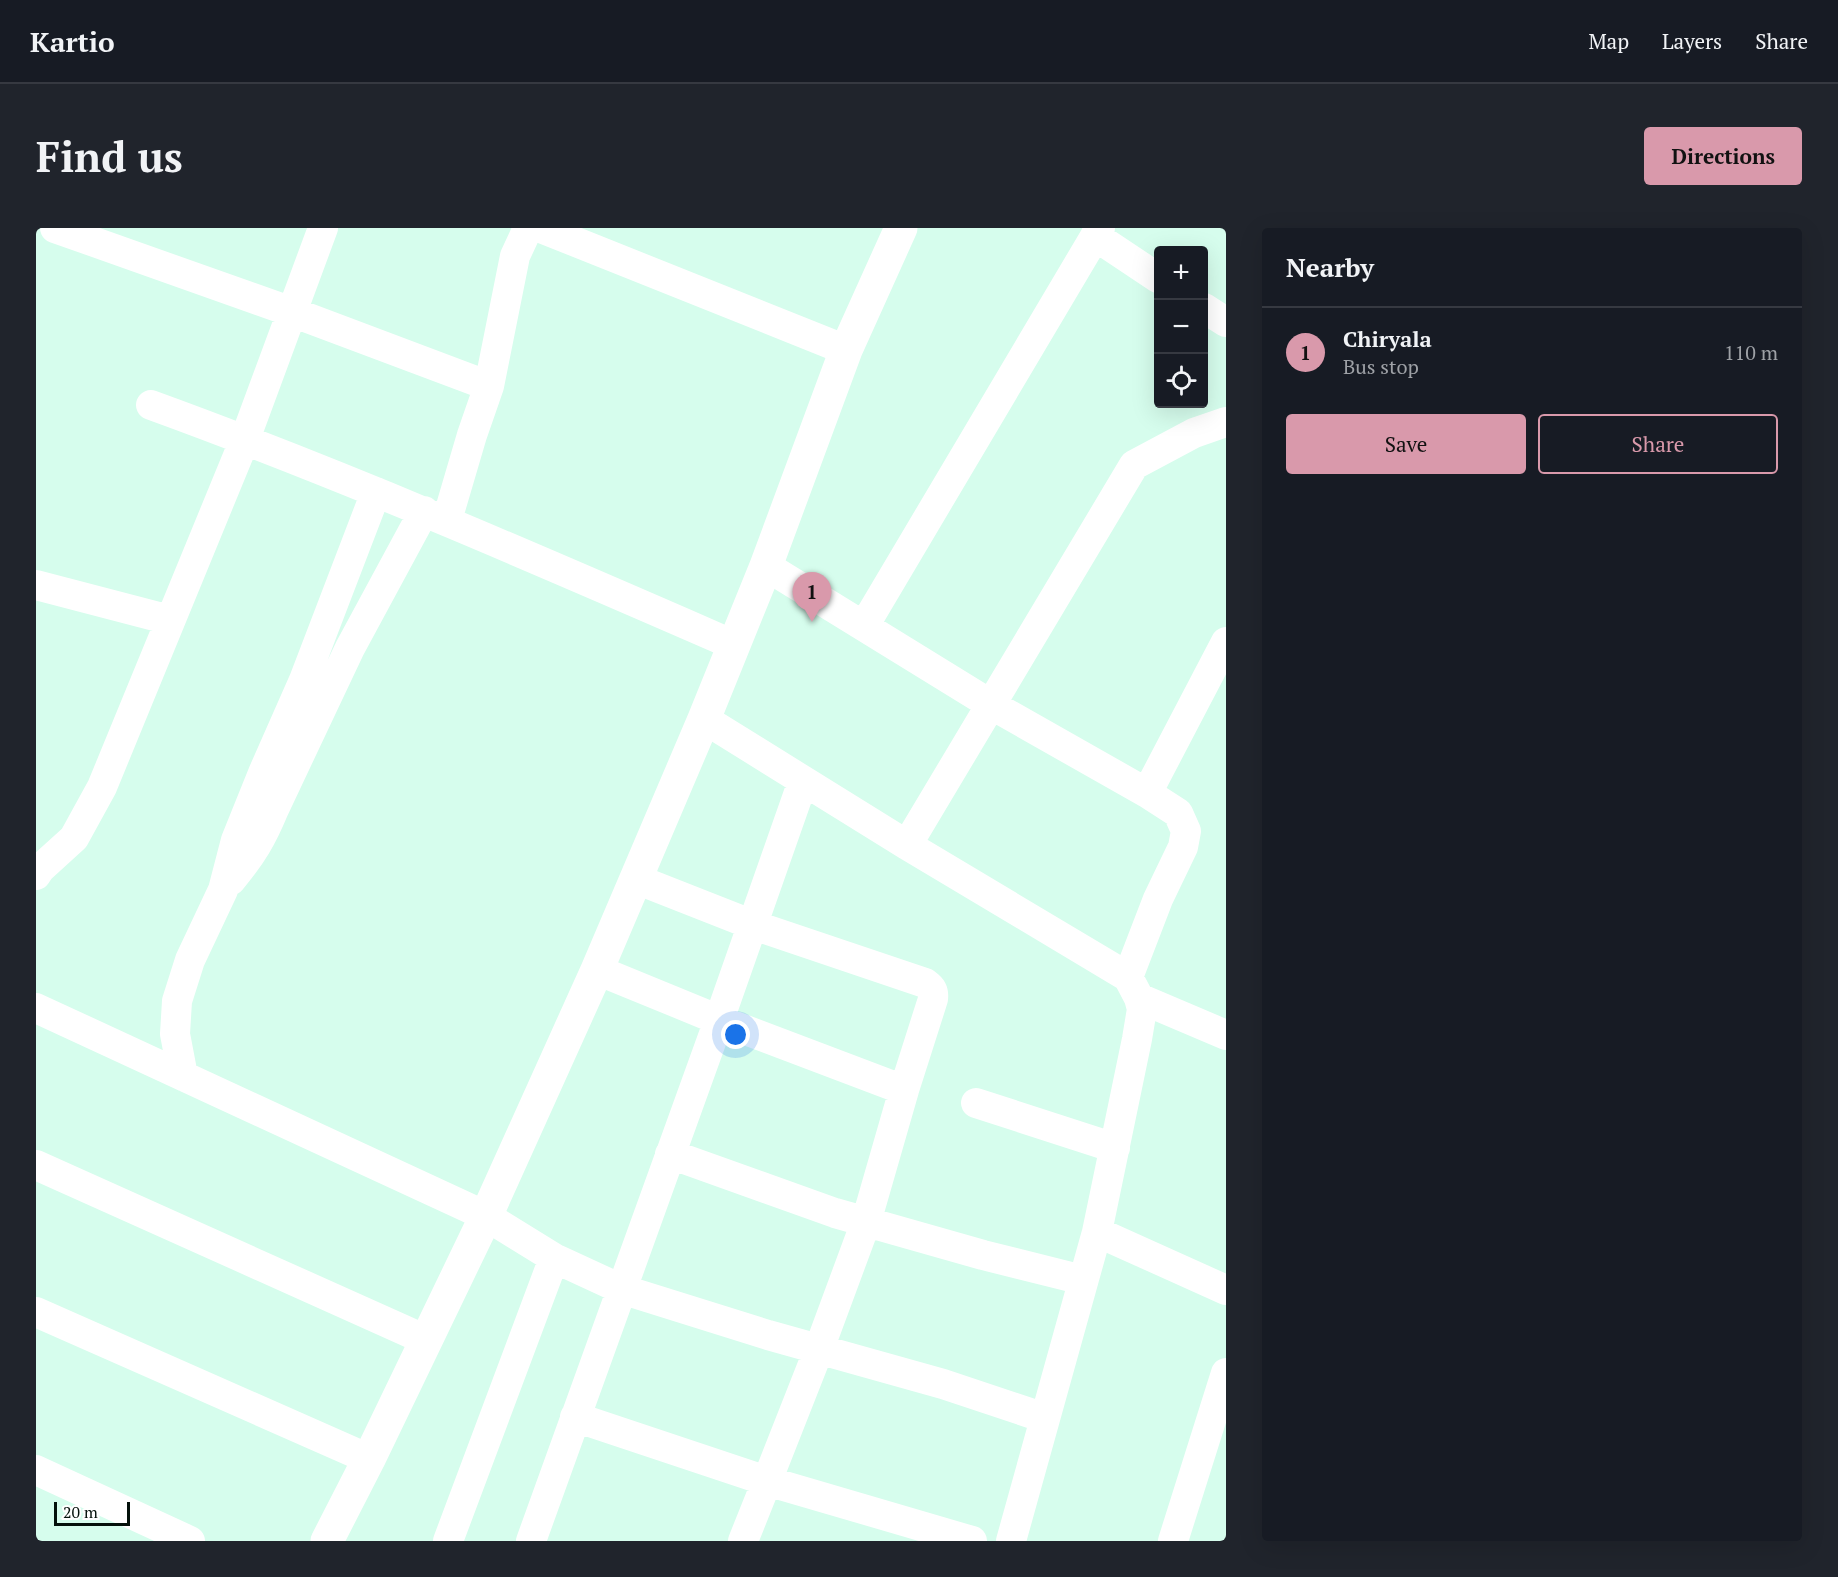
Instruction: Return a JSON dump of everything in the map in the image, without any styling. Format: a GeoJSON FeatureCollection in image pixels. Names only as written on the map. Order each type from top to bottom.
{"type":"FeatureCollection","features":[{"type":"Feature","properties":{"kind":"street"},"geometry":{"type":"LineString","coordinates":[[55,228],[292,312],[489,386]]}},
{"type":"Feature","properties":{"kind":"street"},"geometry":{"type":"LineString","coordinates":[[36,875],[74,838],[102,787],[245,439],[323,228]]}},
{"type":"Feature","properties":{"kind":"street"},"geometry":{"type":"LineString","coordinates":[[223,890],[250,858],[263,836],[350,648],[435,516],[472,435],[489,386],[515,256],[528,228]]}},
{"type":"Feature","properties":{"kind":"street"},"geometry":{"type":"LineString","coordinates":[[541,228],[846,350]]}},
{"type":"Feature","properties":{"kind":"street"},"geometry":{"type":"LineString","coordinates":[[327,1541],[486,1216],[597,970],[704,719],[766,566],[846,350],[901,228]]}},
{"type":"Feature","properties":{"kind":"street"},"geometry":{"type":"LineString","coordinates":[[864,626],[1098,232],[1154,275]]}},
{"type":"Feature","properties":{"kind":"street"},"geometry":{"type":"LineString","coordinates":[[1208,311],[1226,322]]}},
{"type":"Feature","properties":{"kind":"street"},"geometry":{"type":"LineString","coordinates":[[151,405],[245,439],[435,516],[734,645]]}},
{"type":"Feature","properties":{"kind":"street"},"geometry":{"type":"LineString","coordinates":[[906,845],[1134,465],[1194,433],[1226,422]]}},
{"type":"Feature","properties":{"kind":"street"},"geometry":{"type":"LineString","coordinates":[[183,1076],[175,1034],[177,1001],[190,960],[223,890],[236,840],[262,773],[304,680],[375,492]]}},
{"type":"Feature","properties":{"kind":"street"},"geometry":{"type":"LineString","coordinates":[[766,566],[990,704],[1147,793],[1178,813],[1186,831],[1184,847],[1158,899],[1133,988],[1142,1009],[1115,1148],[1096,1232],[1011,1541]]}},
{"type":"Feature","properties":{"kind":"street"},"geometry":{"type":"LineString","coordinates":[[36,585],[170,620]]}},
{"type":"Feature","properties":{"kind":"street"},"geometry":{"type":"LineString","coordinates":[[1147,793],[1226,642]]}},
{"type":"Feature","properties":{"kind":"street"},"geometry":{"type":"LineString","coordinates":[[704,719],[1133,988],[1226,1035]]}},
{"type":"Feature","properties":{"kind":"street"},"geometry":{"type":"LineString","coordinates":[[531,1541],[803,781]]}},
{"type":"Feature","properties":{"kind":"street"},"geometry":{"type":"LineString","coordinates":[[636,879],[753,925],[925,983],[931,987],[933,993],[866,1222],[819,1349],[743,1541]]}},
{"type":"Feature","properties":{"kind":"street"},"geometry":{"type":"LineString","coordinates":[[597,970],[719,1020],[904,1090]]}},
{"type":"Feature","properties":{"kind":"street"},"geometry":{"type":"LineString","coordinates":[[36,1008],[486,1216],[554,1258],[621,1289],[943,1384],[1045,1418]]}},
{"type":"Feature","properties":{"kind":"street"},"geometry":{"type":"LineString","coordinates":[[976,1103],[1115,1148]]}},
{"type":"Feature","properties":{"kind":"street"},"geometry":{"type":"LineString","coordinates":[[670,1154],[835,1214],[1083,1280]]}},
{"type":"Feature","properties":{"kind":"street"},"geometry":{"type":"LineString","coordinates":[[36,1165],[426,1340]]}},
{"type":"Feature","properties":{"kind":"street"},"geometry":{"type":"LineString","coordinates":[[1096,1232],[1226,1290]]}},
{"type":"Feature","properties":{"kind":"street"},"geometry":{"type":"LineString","coordinates":[[448,1541],[554,1258]]}},
{"type":"Feature","properties":{"kind":"street"},"geometry":{"type":"LineString","coordinates":[[36,1312],[369,1459]]}},
{"type":"Feature","properties":{"kind":"street"},"geometry":{"type":"LineString","coordinates":[[1173,1541],[1226,1373]]}},
{"type":"Feature","properties":{"kind":"street"},"geometry":{"type":"LineString","coordinates":[[575,1417],[767,1481],[972,1541]]}},
{"type":"Feature","properties":{"kind":"street"},"geometry":{"type":"LineString","coordinates":[[36,1470],[190,1541]]}},
{"type":"Feature","properties":{"kind":"place","name":"Chiryala"},"geometry":{"type":"Point","coordinates":[812,622]}}]}
